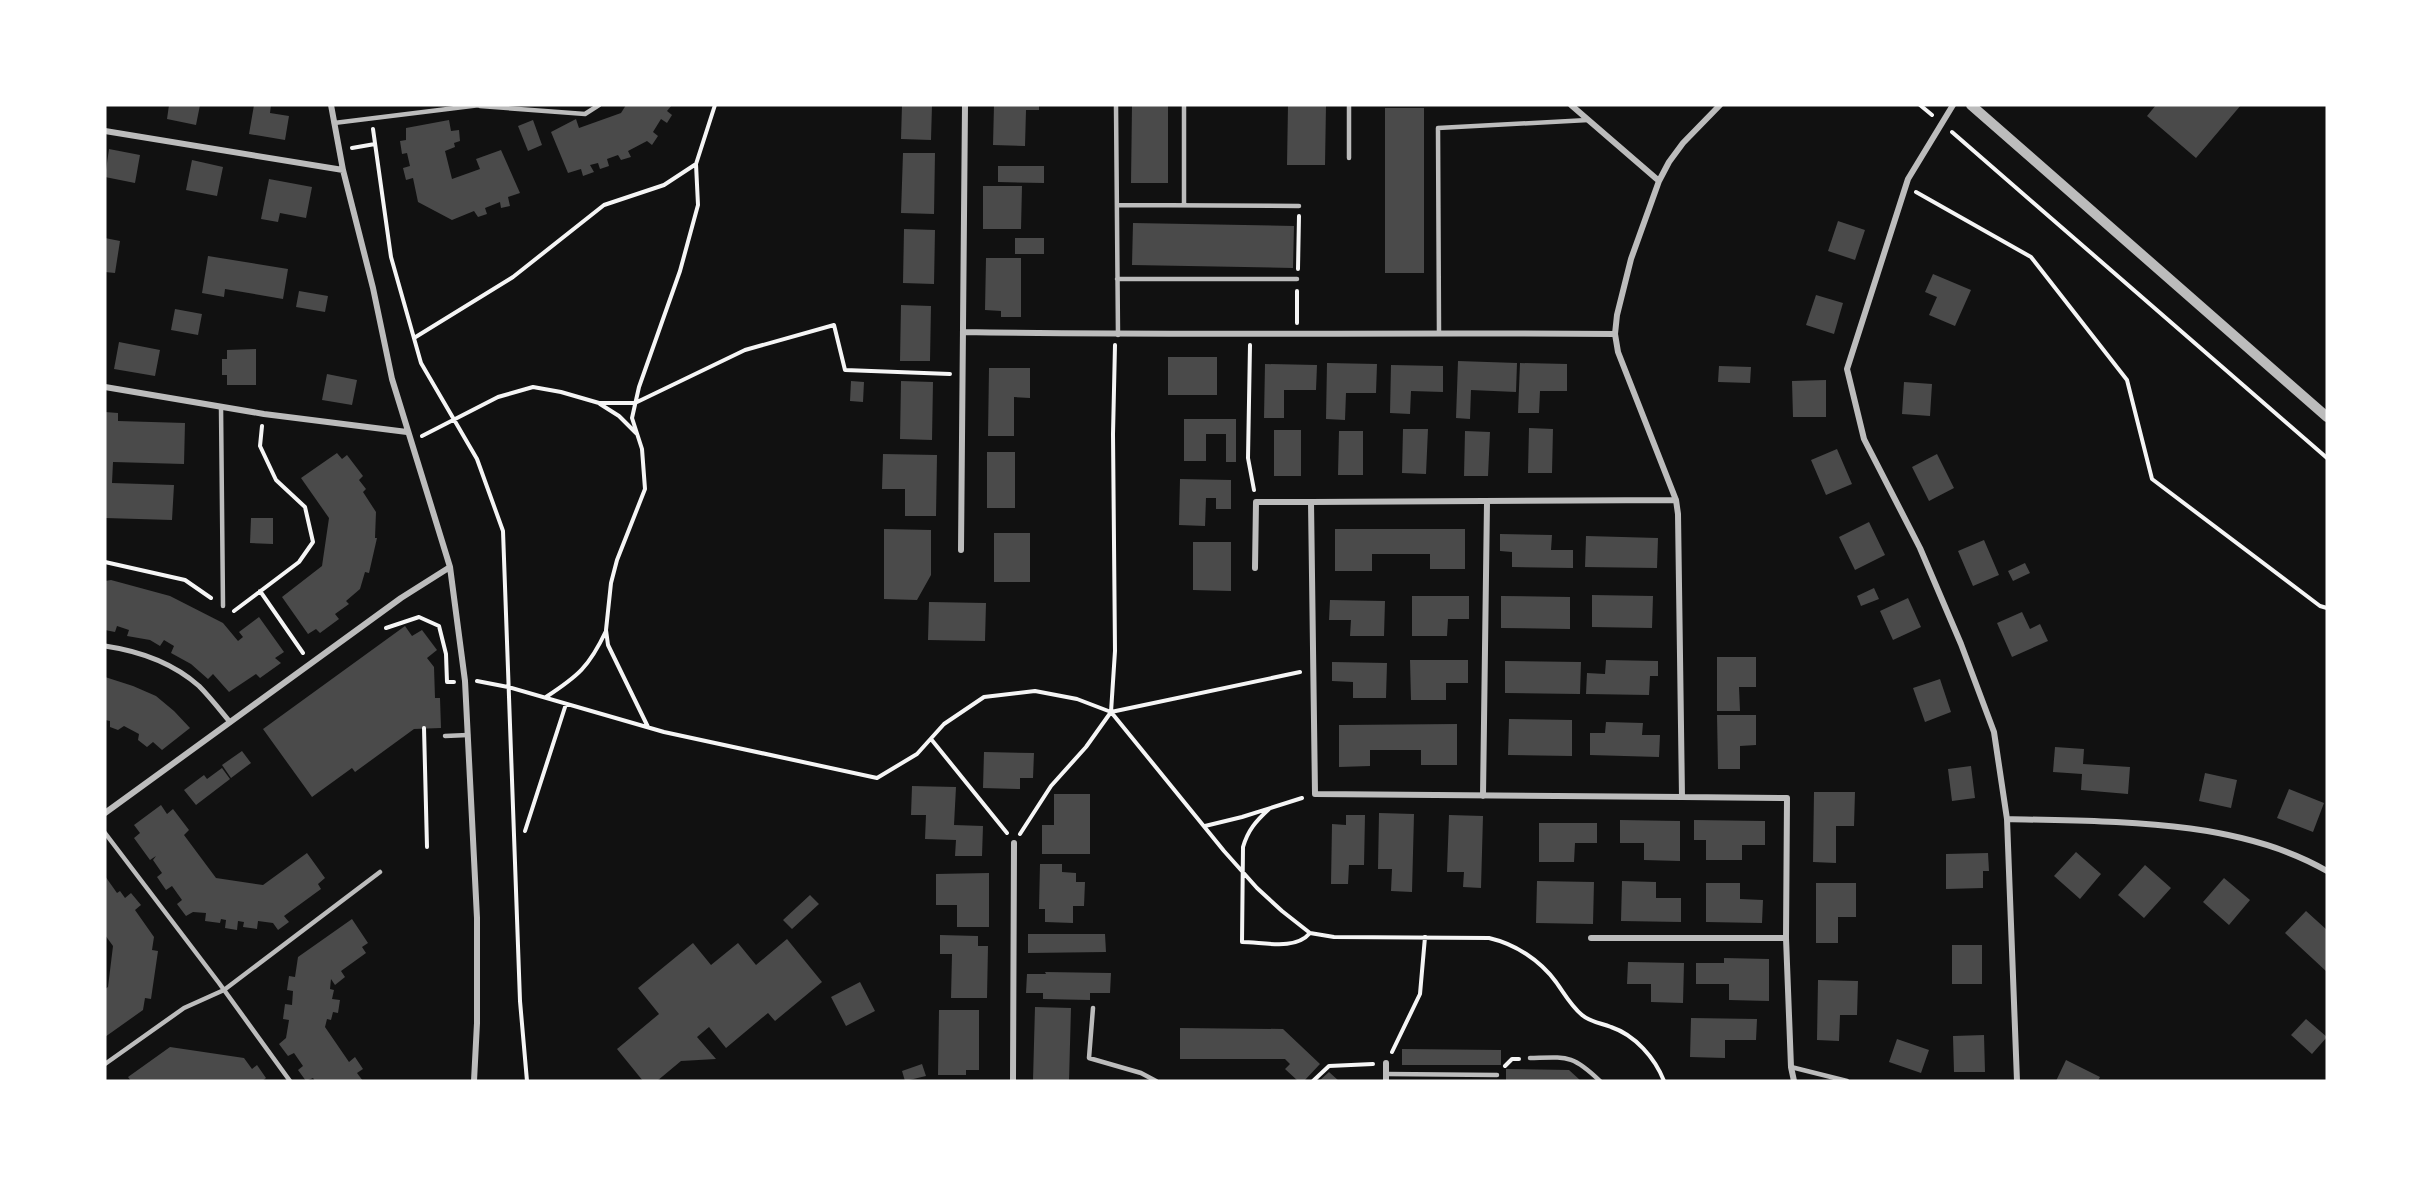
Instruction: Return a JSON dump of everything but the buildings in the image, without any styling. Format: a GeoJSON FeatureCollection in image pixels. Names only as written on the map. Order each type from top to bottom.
{"type":"FeatureCollection","features":[{"type":"Feature","properties":{"kind":"street"},"geometry":{"type":"LineString","coordinates":[[331,105],[343,170],[373,288],[392,379],[450,567],[465,681],[477,918],[477,1023],[474,1081]]}},
{"type":"Feature","properties":{"kind":"street"},"geometry":{"type":"LineString","coordinates":[[961,550],[966,105]]}},
{"type":"Feature","properties":{"kind":"street"},"geometry":{"type":"LineString","coordinates":[[1570,105],[1659,182]]}},
{"type":"Feature","properties":{"kind":"street"},"geometry":{"type":"LineString","coordinates":[[1683,796],[1676,500],[1625,373],[1615,334],[1622,293],[1659,182],[1669,162],[1683,143],[1720,105]]}},
{"type":"Feature","properties":{"kind":"street"},"geometry":{"type":"LineString","coordinates":[[1953,105],[1906,187],[1847,369],[1864,439],[1920,548],[1961,644],[1994,732],[2007,819],[2017,1081]]}},
{"type":"Feature","properties":{"kind":"street"},"geometry":{"type":"LineString","coordinates":[[1971,105],[2327,417]]}},
{"type":"Feature","properties":{"kind":"street"},"geometry":{"type":"LineString","coordinates":[[105,131],[343,170]]}},
{"type":"Feature","properties":{"kind":"street"},"geometry":{"type":"LineString","coordinates":[[964,333],[1615,334]]}},
{"type":"Feature","properties":{"kind":"street"},"geometry":{"type":"LineString","coordinates":[[105,387],[264,414],[407,432]]}},
{"type":"Feature","properties":{"kind":"street"},"geometry":{"type":"LineString","coordinates":[[1256,568],[1256,502],[1676,500]]}},
{"type":"Feature","properties":{"kind":"street"},"geometry":{"type":"LineString","coordinates":[[1311,502],[1315,794],[1786,798],[1786,938],[1791,1067],[1794,1081]]}},
{"type":"Feature","properties":{"kind":"street"},"geometry":{"type":"LineString","coordinates":[[1483,796],[1486,502]]}},
{"type":"Feature","properties":{"kind":"street"},"geometry":{"type":"LineString","coordinates":[[105,813],[401,598],[450,567]]}},
{"type":"Feature","properties":{"kind":"street"},"geometry":{"type":"LineString","coordinates":[[105,646],[126,649],[153,658],[177,671],[199,686],[230,722]]}},
{"type":"Feature","properties":{"kind":"street"},"geometry":{"type":"LineString","coordinates":[[2007,819],[2164,826],[2219,833],[2264,842],[2313,862],[2327,871]]}},
{"type":"Feature","properties":{"kind":"street"},"geometry":{"type":"LineString","coordinates":[[1013,1081],[1014,843]]}},
{"type":"Feature","properties":{"kind":"street"},"geometry":{"type":"LineString","coordinates":[[1591,938],[1786,938]]}},
{"type":"Feature","properties":{"kind":"street"},"geometry":{"type":"LineString","coordinates":[[1386,1063],[1386,1078]]}},
{"type":"Feature","properties":{"kind":"lane"},"geometry":{"type":"LineString","coordinates":[[334,123],[480,105],[585,114],[599,105]]}},
{"type":"Feature","properties":{"kind":"lane"},"geometry":{"type":"LineString","coordinates":[[1116,105],[1117,335]]}},
{"type":"Feature","properties":{"kind":"lane"},"geometry":{"type":"LineString","coordinates":[[1184,105],[1184,205]]}},
{"type":"Feature","properties":{"kind":"lane"},"geometry":{"type":"LineString","coordinates":[[1348,158],[1349,105]]}},
{"type":"Feature","properties":{"kind":"lane"},"geometry":{"type":"LineString","coordinates":[[1439,332],[1438,128],[1588,120]]}},
{"type":"Feature","properties":{"kind":"lane"},"geometry":{"type":"LineString","coordinates":[[1117,205],[1299,206]]}},
{"type":"Feature","properties":{"kind":"lane"},"geometry":{"type":"LineString","coordinates":[[1117,279],[1297,279]]}},
{"type":"Feature","properties":{"kind":"lane"},"geometry":{"type":"LineString","coordinates":[[221,407],[224,606]]}},
{"type":"Feature","properties":{"kind":"lane"},"geometry":{"type":"LineString","coordinates":[[445,736],[468,735]]}},
{"type":"Feature","properties":{"kind":"lane"},"geometry":{"type":"LineString","coordinates":[[105,833],[290,1081]]}},
{"type":"Feature","properties":{"kind":"lane"},"geometry":{"type":"LineString","coordinates":[[105,1064],[184,1008],[224,990],[380,872]]}},
{"type":"Feature","properties":{"kind":"lane"},"geometry":{"type":"LineString","coordinates":[[1093,1008],[1089,1058],[1141,1073],[1156,1081]]}},
{"type":"Feature","properties":{"kind":"lane"},"geometry":{"type":"LineString","coordinates":[[1530,1058],[1570,1058],[1585,1066],[1600,1081]]}},
{"type":"Feature","properties":{"kind":"lane"},"geometry":{"type":"LineString","coordinates":[[1791,1067],[1847,1081]]}},
{"type":"Feature","properties":{"kind":"lane"},"geometry":{"type":"LineString","coordinates":[[1386,1078],[1497,1075]]}},
{"type":"Feature","properties":{"kind":"path"},"geometry":{"type":"LineString","coordinates":[[648,728],[608,645],[606,630],[611,584],[617,560],[645,489],[642,449],[632,418],[635,403],[680,271],[698,205],[696,164],[715,105]]}},
{"type":"Feature","properties":{"kind":"path"},"geometry":{"type":"LineString","coordinates":[[1920,105],[2327,458]]}},
{"type":"Feature","properties":{"kind":"path"},"geometry":{"type":"LineString","coordinates":[[371,119],[391,257],[421,363],[477,459],[503,531],[520,1001],[526,1081]]}},
{"type":"Feature","properties":{"kind":"path"},"geometry":{"type":"LineString","coordinates":[[339,150],[375,144]]}},
{"type":"Feature","properties":{"kind":"path"},"geometry":{"type":"LineString","coordinates":[[414,338],[513,277],[604,205],[664,185],[696,164]]}},
{"type":"Feature","properties":{"kind":"path"},"geometry":{"type":"LineString","coordinates":[[1906,187],[2031,257],[2127,380],[2151,479],[2320,606],[2327,608]]}},
{"type":"Feature","properties":{"kind":"path"},"geometry":{"type":"LineString","coordinates":[[599,404],[635,403],[745,350],[834,325],[845,370],[963,374]]}},
{"type":"Feature","properties":{"kind":"path"},"geometry":{"type":"LineString","coordinates":[[1250,334],[1248,458],[1256,502]]}},
{"type":"Feature","properties":{"kind":"path"},"geometry":{"type":"LineString","coordinates":[[931,739],[1014,843],[1051,786],[1086,747],[1111,712],[1115,651],[1113,434],[1117,335]]}},
{"type":"Feature","properties":{"kind":"path"},"geometry":{"type":"LineString","coordinates":[[410,443],[498,398],[533,387],[561,392],[599,404],[619,416],[638,435]]}},
{"type":"Feature","properties":{"kind":"path"},"geometry":{"type":"LineString","coordinates":[[105,562],[185,580],[232,612],[298,562],[313,542],[305,507],[276,480],[260,446],[264,414]]}},
{"type":"Feature","properties":{"kind":"path"},"geometry":{"type":"LineString","coordinates":[[260,591],[310,663]]}},
{"type":"Feature","properties":{"kind":"path"},"geometry":{"type":"LineString","coordinates":[[379,633],[388,626],[419,617],[439,626],[446,654],[447,682],[478,680],[648,728],[877,778],[917,754],[944,724],[984,697],[1035,691],[1077,699],[1111,712],[1245,874],[1282,911],[1310,933],[1334,937],[1489,938],[1500,941],[1524,952],[1547,972],[1583,1016],[1620,1030],[1638,1043],[1657,1067],[1664,1081]]}},
{"type":"Feature","properties":{"kind":"path"},"geometry":{"type":"LineString","coordinates":[[545,698],[573,679],[594,656],[606,630]]}},
{"type":"Feature","properties":{"kind":"path"},"geometry":{"type":"LineString","coordinates":[[1111,712],[1313,669]]}},
{"type":"Feature","properties":{"kind":"path"},"geometry":{"type":"LineString","coordinates":[[525,831],[566,704]]}},
{"type":"Feature","properties":{"kind":"path"},"geometry":{"type":"LineString","coordinates":[[424,729],[428,847]]}},
{"type":"Feature","properties":{"kind":"path"},"geometry":{"type":"LineString","coordinates":[[1204,826],[1315,794]]}},
{"type":"Feature","properties":{"kind":"path"},"geometry":{"type":"LineString","coordinates":[[1269,809],[1256,821],[1247,834],[1244,847],[1242,942],[1291,944],[1299,942],[1310,933]]}},
{"type":"Feature","properties":{"kind":"path"},"geometry":{"type":"LineString","coordinates":[[1313,1081],[1329,1066],[1386,1063],[1420,994],[1425,937]]}},
{"type":"Feature","properties":{"kind":"path"},"geometry":{"type":"LineString","coordinates":[[1497,1075],[1512,1059],[1530,1058]]}}]}
